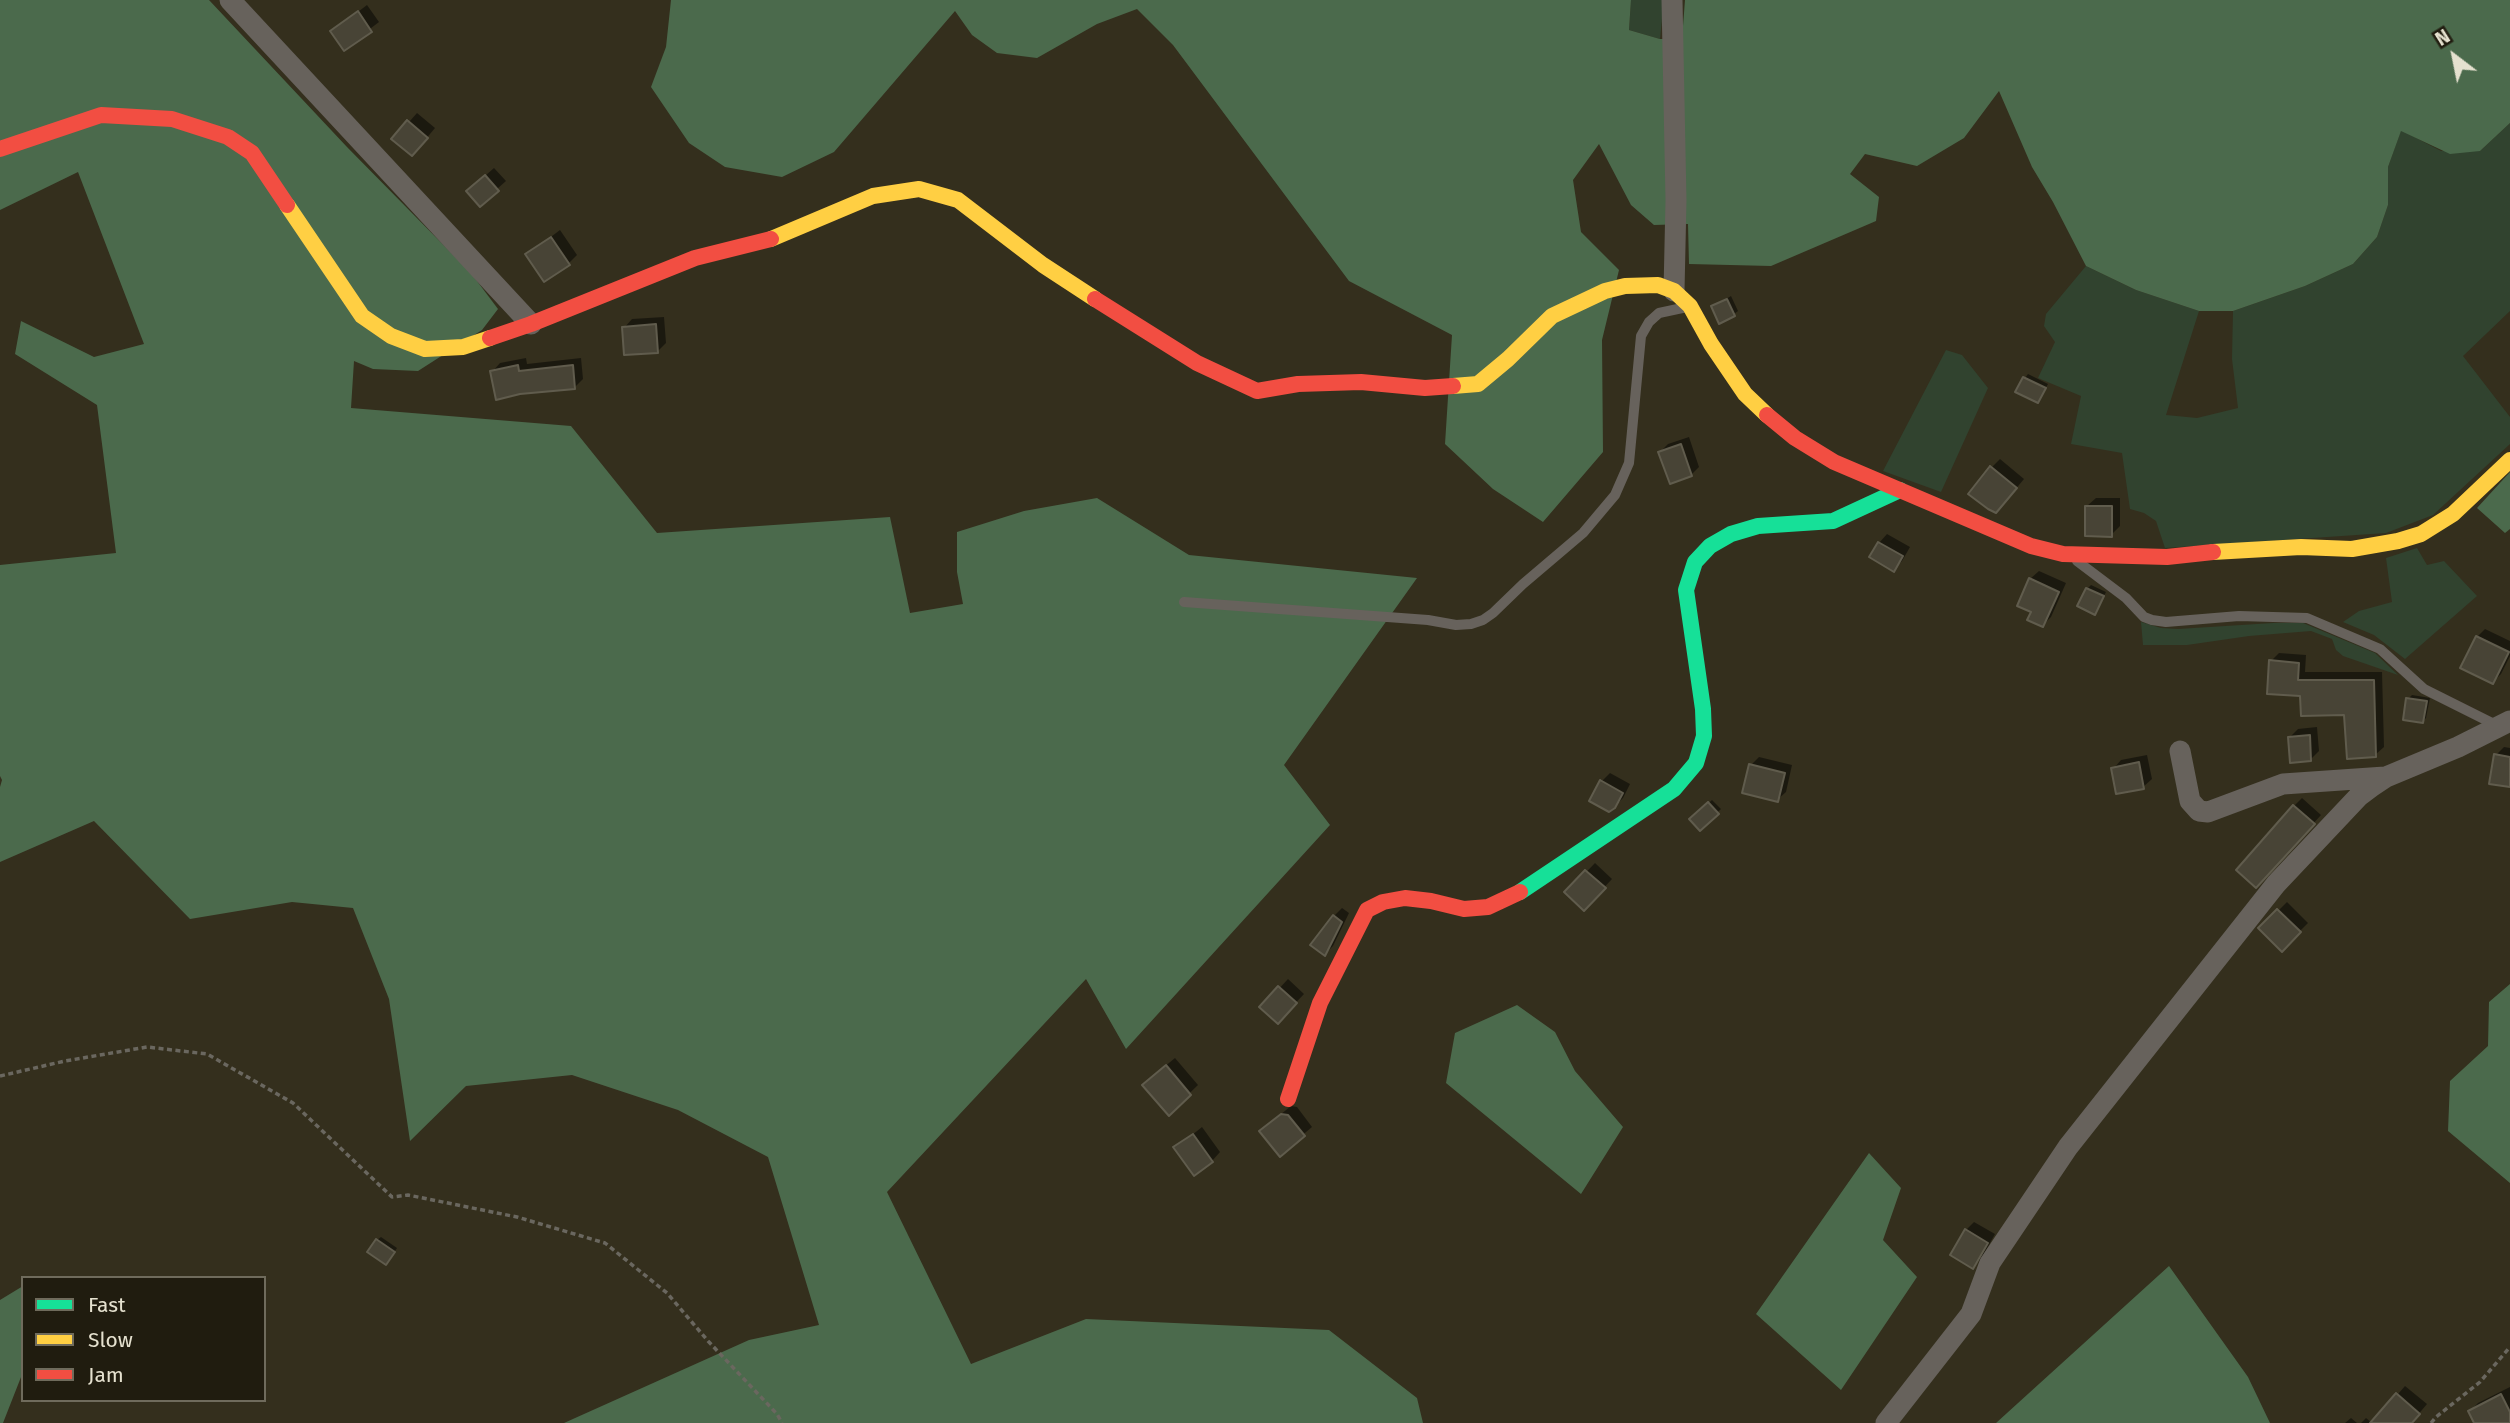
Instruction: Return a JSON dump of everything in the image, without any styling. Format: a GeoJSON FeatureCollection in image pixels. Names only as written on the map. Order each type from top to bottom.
{"type":"FeatureCollection","features":[{"type":"Feature","properties":{"kind":"street"},"geometry":{"type":"LineString","coordinates":[[230,0],[531,324]]}},
{"type":"Feature","properties":{"kind":"street"},"geometry":{"type":"LineString","coordinates":[[1672,0],[1676,200],[1682,299]]}},
{"type":"Feature","properties":{"kind":"street"},"geometry":{"type":"LineString","coordinates":[[0,149],[101,116],[172,119],[228,138],[252,153],[362,316],[391,336],[425,349],[463,347],[531,324],[695,258],[776,238],[873,196],[919,189],[958,200],[1043,265],[1158,340],[1197,363],[1257,391],[1298,384],[1361,382],[1425,388],[1478,384],[1552,316],[1625,286],[1658,285],[1682,299],[1732,378],[1758,408],[1795,438],[1834,462],[2031,546],[2069,555],[2167,557],[2301,547],[2352,549],[2398,541],[2421,534],[2453,514],[2510,460]]}},
{"type":"Feature","properties":{"kind":"street"},"geometry":{"type":"LineString","coordinates":[[1288,1099],[1320,1003],[1367,910],[1383,902],[1405,898],[1464,909],[1488,907],[1517,894],[1674,789],[1696,763],[1704,736],[1704,723],[1686,590],[1695,562],[1710,546],[1731,534],[1758,526],[1833,521],[1900,490]]}},
{"type":"Feature","properties":{"kind":"street"},"geometry":{"type":"LineString","coordinates":[[1886,1423],[1971,1314],[1990,1263],[2068,1147],[2276,884],[2359,796],[2386,777],[2506,726]]}},
{"type":"Feature","properties":{"kind":"street"},"geometry":{"type":"LineString","coordinates":[[2180,751],[2190,801],[2199,811],[2208,812],[2283,784],[2386,777]]}},
{"type":"Feature","properties":{"kind":"lane"},"geometry":{"type":"LineString","coordinates":[[1184,602],[1428,620],[1456,625],[1483,620],[1522,583],[1583,533],[1615,495],[1629,463],[1641,336],[1649,322],[1682,299]]}},
{"type":"Feature","properties":{"kind":"lane"},"geometry":{"type":"LineString","coordinates":[[2069,555],[2126,598],[2144,617],[2166,622],[2239,616],[2307,618],[2381,649],[2424,689],[2506,726]]}},
{"type":"Feature","properties":{"kind":"path"},"geometry":{"type":"LineString","coordinates":[[0,1076],[65,1061],[147,1047],[207,1054],[293,1103],[392,1197],[408,1195],[517,1217],[605,1242],[667,1293],[777,1414],[782,1423]]}},
{"type":"Feature","properties":{"kind":"path"},"geometry":{"type":"LineString","coordinates":[[2431,1423],[2480,1382],[2510,1348]]}},
{"type":"Feature","properties":{"kind":"green space"},"geometry":{"type":"Polygon","coordinates":[[[0,0],[209,0],[347,147],[471,273],[498,309],[482,330],[418,371],[373,369],[354,361],[351,408],[571,426],[657,533],[890,517],[910,613],[963,604],[957,572],[957,532],[1024,511],[1097,498],[1189,555],[1417,578],[1284,765],[1330,825],[1126,1049],[1086,979],[887,1192],[971,1364],[1086,1319],[1329,1330],[1417,1398],[1423,1423],[564,1423],[749,1340],[819,1325],[768,1157],[678,1110],[572,1075],[466,1086],[410,1141],[389,999],[353,908],[292,902],[190,919],[94,821],[0,862],[0,565],[116,553],[97,405],[15,354],[21,321],[94,357],[144,344],[78,172],[0,210],[0,0]]]}},
{"type":"Feature","properties":{"kind":"green space"},"geometry":{"type":"Polygon","coordinates":[[[671,0],[1631,0],[1629,30],[1660,39],[1682,39],[1685,0],[2510,0],[2510,123],[2480,151],[2450,154],[2401,131],[2388,167],[2388,205],[2377,237],[2353,264],[2305,286],[2233,311],[2199,311],[2136,290],[2086,266],[2032,167],[1999,91],[1964,138],[1917,166],[1865,154],[1850,174],[1879,197],[1876,221],[1771,266],[1689,264],[1688,224],[1654,225],[1631,205],[1599,144],[1573,180],[1581,232],[1619,270],[1602,340],[1603,452],[1543,522],[1493,489],[1445,444],[1452,335],[1349,281],[1173,45],[1137,9],[1097,24],[1037,58],[997,53],[972,35],[955,11],[834,152],[782,177],[725,167],[689,143],[651,87],[666,47],[671,0]]]}},
{"type":"Feature","properties":{"kind":"green space"},"geometry":{"type":"Polygon","coordinates":[[[1631,0],[1664,0],[1660,39],[1629,30],[1631,0]]]}},
{"type":"Feature","properties":{"kind":"green space"},"geometry":{"type":"Polygon","coordinates":[[[2510,123],[2510,311],[2463,356],[2510,417],[2510,444],[2433,515],[2386,533],[2165,548],[2156,521],[2144,513],[2130,509],[2122,453],[2071,444],[2081,396],[2038,378],[2055,342],[2044,326],[2046,314],[2086,266],[2136,290],[2199,311],[2166,415],[2197,418],[2238,408],[2232,359],[2233,311],[2305,286],[2353,264],[2377,237],[2388,205],[2388,167],[2401,130],[2441,151],[2480,151],[2510,123]]]}},
{"type":"Feature","properties":{"kind":"green space"},"geometry":{"type":"Polygon","coordinates":[[[1946,350],[1962,355],[1988,388],[1941,492],[1883,471],[1946,350]]]}},
{"type":"Feature","properties":{"kind":"green space"},"geometry":{"type":"Polygon","coordinates":[[[2510,472],[2510,529],[2505,533],[2477,508],[2510,472]]]}},
{"type":"Feature","properties":{"kind":"green space"},"geometry":{"type":"Polygon","coordinates":[[[2417,548],[2427,565],[2444,561],[2477,596],[2405,659],[2374,635],[2343,622],[2359,611],[2392,602],[2386,558],[2417,548]]]}},
{"type":"Feature","properties":{"kind":"green space"},"geometry":{"type":"Polygon","coordinates":[[[2141,622],[2161,628],[2178,629],[2303,623],[2375,653],[2398,675],[2343,656],[2336,650],[2332,639],[2311,631],[2187,645],[2143,645],[2141,622]]]}},
{"type":"Feature","properties":{"kind":"green space"},"geometry":{"type":"Polygon","coordinates":[[[2510,984],[2510,1183],[2448,1131],[2450,1081],[2488,1046],[2489,1002],[2510,984]]]}},
{"type":"Feature","properties":{"kind":"green space"},"geometry":{"type":"Polygon","coordinates":[[[1517,1005],[1555,1032],[1575,1071],[1623,1127],[1581,1194],[1446,1083],[1455,1033],[1517,1005]]]}},
{"type":"Feature","properties":{"kind":"green space"},"geometry":{"type":"Polygon","coordinates":[[[1869,1153],[1901,1188],[1883,1240],[1917,1277],[1841,1390],[1756,1314],[1869,1153]]]}},
{"type":"Feature","properties":{"kind":"green space"},"geometry":{"type":"Polygon","coordinates":[[[2169,1266],[2248,1377],[2270,1423],[1996,1423],[2169,1266]]]}},
{"type":"Feature","properties":{"kind":"green space"},"geometry":{"type":"Polygon","coordinates":[[[21,1287],[21,1377],[3,1423],[0,1423],[0,1300],[21,1287]]]}},
{"type":"Feature","properties":{"kind":"building"},"geometry":{"type":"Polygon","coordinates":[[[358,11],[372,32],[344,51],[330,31],[358,11]]]}},
{"type":"Feature","properties":{"kind":"building"},"geometry":{"type":"Polygon","coordinates":[[[407,120],[428,138],[412,156],[391,139],[407,120]]]}},
{"type":"Feature","properties":{"kind":"building"},"geometry":{"type":"Polygon","coordinates":[[[485,175],[499,191],[480,207],[466,191],[485,175]]]}},
{"type":"Feature","properties":{"kind":"building"},"geometry":{"type":"Polygon","coordinates":[[[551,237],[570,265],[544,282],[525,254],[551,237]]]}},
{"type":"Feature","properties":{"kind":"building"},"geometry":{"type":"Polygon","coordinates":[[[1727,299],[1735,316],[1719,324],[1711,306],[1727,299]]]}},
{"type":"Feature","properties":{"kind":"building"},"geometry":{"type":"Polygon","coordinates":[[[656,324],[658,353],[624,355],[622,327],[656,324]]]}},
{"type":"Feature","properties":{"kind":"building"},"geometry":{"type":"Polygon","coordinates":[[[518,365],[519,371],[573,365],[575,389],[520,394],[496,400],[490,371],[518,365]]]}},
{"type":"Feature","properties":{"kind":"building"},"geometry":{"type":"Polygon","coordinates":[[[2023,377],[2046,388],[2038,403],[2015,392],[2023,377]]]}},
{"type":"Feature","properties":{"kind":"building"},"geometry":{"type":"Polygon","coordinates":[[[1681,444],[1692,476],[1670,484],[1658,452],[1681,444]]]}},
{"type":"Feature","properties":{"kind":"building"},"geometry":{"type":"Polygon","coordinates":[[[1990,466],[2017,488],[1996,513],[1968,494],[1990,466]]]}},
{"type":"Feature","properties":{"kind":"building"},"geometry":{"type":"Polygon","coordinates":[[[2085,506],[2112,506],[2112,537],[2085,536],[2085,506]]]}},
{"type":"Feature","properties":{"kind":"building"},"geometry":{"type":"Polygon","coordinates":[[[1878,542],[1903,556],[1894,572],[1869,557],[1878,542]]]}},
{"type":"Feature","properties":{"kind":"building"},"geometry":{"type":"Polygon","coordinates":[[[2029,578],[2059,592],[2043,627],[2027,620],[2031,612],[2017,606],[2029,578]]]}},
{"type":"Feature","properties":{"kind":"building"},"geometry":{"type":"Polygon","coordinates":[[[2086,588],[2104,596],[2095,615],[2077,606],[2086,588]]]}},
{"type":"Feature","properties":{"kind":"building"},"geometry":{"type":"Polygon","coordinates":[[[2476,636],[2509,652],[2493,684],[2460,668],[2476,636]]]}},
{"type":"Feature","properties":{"kind":"building"},"geometry":{"type":"Polygon","coordinates":[[[2269,660],[2299,663],[2298,680],[2374,680],[2376,757],[2347,759],[2344,715],[2301,716],[2300,696],[2267,694],[2269,660]]]}},
{"type":"Feature","properties":{"kind":"building"},"geometry":{"type":"Polygon","coordinates":[[[2406,698],[2427,701],[2423,723],[2403,720],[2406,698]]]}},
{"type":"Feature","properties":{"kind":"building"},"geometry":{"type":"Polygon","coordinates":[[[2310,735],[2311,761],[2290,763],[2288,737],[2310,735]]]}},
{"type":"Feature","properties":{"kind":"building"},"geometry":{"type":"Polygon","coordinates":[[[2494,754],[2510,757],[2510,787],[2489,784],[2494,754]]]}},
{"type":"Feature","properties":{"kind":"building"},"geometry":{"type":"Polygon","coordinates":[[[2139,762],[2144,789],[2116,794],[2111,768],[2139,762]]]}},
{"type":"Feature","properties":{"kind":"building"},"geometry":{"type":"Polygon","coordinates":[[[1749,764],[1785,773],[1778,802],[1742,793],[1749,764]]]}},
{"type":"Feature","properties":{"kind":"building"},"geometry":{"type":"Polygon","coordinates":[[[1600,780],[1623,793],[1615,808],[1609,812],[1589,801],[1600,780]]]}},
{"type":"Feature","properties":{"kind":"building"},"geometry":{"type":"Polygon","coordinates":[[[1708,802],[1719,814],[1700,831],[1689,819],[1708,802]]]}},
{"type":"Feature","properties":{"kind":"building"},"geometry":{"type":"Polygon","coordinates":[[[2293,805],[2315,824],[2256,888],[2236,870],[2293,805]]]}},
{"type":"Feature","properties":{"kind":"building"},"geometry":{"type":"Polygon","coordinates":[[[1585,870],[1606,888],[1584,911],[1564,892],[1585,870]]]}},
{"type":"Feature","properties":{"kind":"building"},"geometry":{"type":"Polygon","coordinates":[[[2277,909],[2301,932],[2282,952],[2258,928],[2277,909]]]}},
{"type":"Feature","properties":{"kind":"building"},"geometry":{"type":"Polygon","coordinates":[[[1333,915],[1342,922],[1325,956],[1310,945],[1333,915]]]}},
{"type":"Feature","properties":{"kind":"building"},"geometry":{"type":"Polygon","coordinates":[[[1278,986],[1297,1003],[1278,1024],[1259,1007],[1278,986]]]}},
{"type":"Feature","properties":{"kind":"building"},"geometry":{"type":"Polygon","coordinates":[[[1166,1065],[1191,1095],[1169,1116],[1142,1085],[1166,1065]]]}},
{"type":"Feature","properties":{"kind":"building"},"geometry":{"type":"Polygon","coordinates":[[[1281,1114],[1288,1115],[1305,1136],[1280,1157],[1259,1131],[1281,1114]]]}},
{"type":"Feature","properties":{"kind":"building"},"geometry":{"type":"Polygon","coordinates":[[[1193,1134],[1213,1162],[1194,1176],[1173,1147],[1193,1134]]]}},
{"type":"Feature","properties":{"kind":"building"},"geometry":{"type":"Polygon","coordinates":[[[1965,1229],[1988,1243],[1973,1269],[1950,1255],[1965,1229]]]}},
{"type":"Feature","properties":{"kind":"building"},"geometry":{"type":"Polygon","coordinates":[[[376,1239],[395,1252],[386,1265],[367,1252],[376,1239]]]}},
{"type":"Feature","properties":{"kind":"building"},"geometry":{"type":"Polygon","coordinates":[[[2396,1393],[2420,1414],[2412,1423],[2370,1423],[2396,1393]]]}},
{"type":"Feature","properties":{"kind":"building"},"geometry":{"type":"Polygon","coordinates":[[[2501,1394],[2510,1412],[2510,1423],[2474,1423],[2468,1411],[2501,1394]]]}},
{"type":"Feature","properties":{"kind":"traffic: fast"},"geometry":{"type":"LineString","coordinates":[[1520,892],[1674,789],[1696,763],[1704,736],[1703,709],[1686,590],[1695,562],[1710,546],[1731,534],[1758,526],[1833,521],[1900,490]]}},
{"type":"Feature","properties":{"kind":"traffic: slow"},"geometry":{"type":"LineString","coordinates":[[771,239],[873,196],[919,189],[958,200],[1043,265],[1095,299]]}},
{"type":"Feature","properties":{"kind":"traffic: slow"},"geometry":{"type":"LineString","coordinates":[[287,205],[362,316],[391,336],[425,349],[463,347],[490,338]]}},
{"type":"Feature","properties":{"kind":"traffic: slow"},"geometry":{"type":"LineString","coordinates":[[1453,386],[1478,384],[1552,316],[1605,291],[1625,286],[1658,285],[1674,291],[1690,306],[1711,344],[1745,394],[1767,415]]}},
{"type":"Feature","properties":{"kind":"traffic: slow"},"geometry":{"type":"LineString","coordinates":[[2213,552],[2301,547],[2352,549],[2421,534],[2453,514],[2510,460]]}},
{"type":"Feature","properties":{"kind":"traffic: jam"},"geometry":{"type":"LineString","coordinates":[[0,149],[101,115],[172,119],[228,137],[252,153],[287,205]]}},
{"type":"Feature","properties":{"kind":"traffic: jam"},"geometry":{"type":"LineString","coordinates":[[490,338],[695,258],[771,239]]}},
{"type":"Feature","properties":{"kind":"traffic: jam"},"geometry":{"type":"LineString","coordinates":[[1095,299],[1197,363],[1257,391],[1298,384],[1361,382],[1425,388],[1453,386]]}},
{"type":"Feature","properties":{"kind":"traffic: jam"},"geometry":{"type":"LineString","coordinates":[[1767,415],[1795,438],[1834,462],[2031,546],[2063,554],[2167,557],[2213,552]]}},
{"type":"Feature","properties":{"kind":"traffic: jam"},"geometry":{"type":"LineString","coordinates":[[1288,1099],[1320,1003],[1367,910],[1383,902],[1405,898],[1464,909],[1488,907],[1520,892]]}}]}
